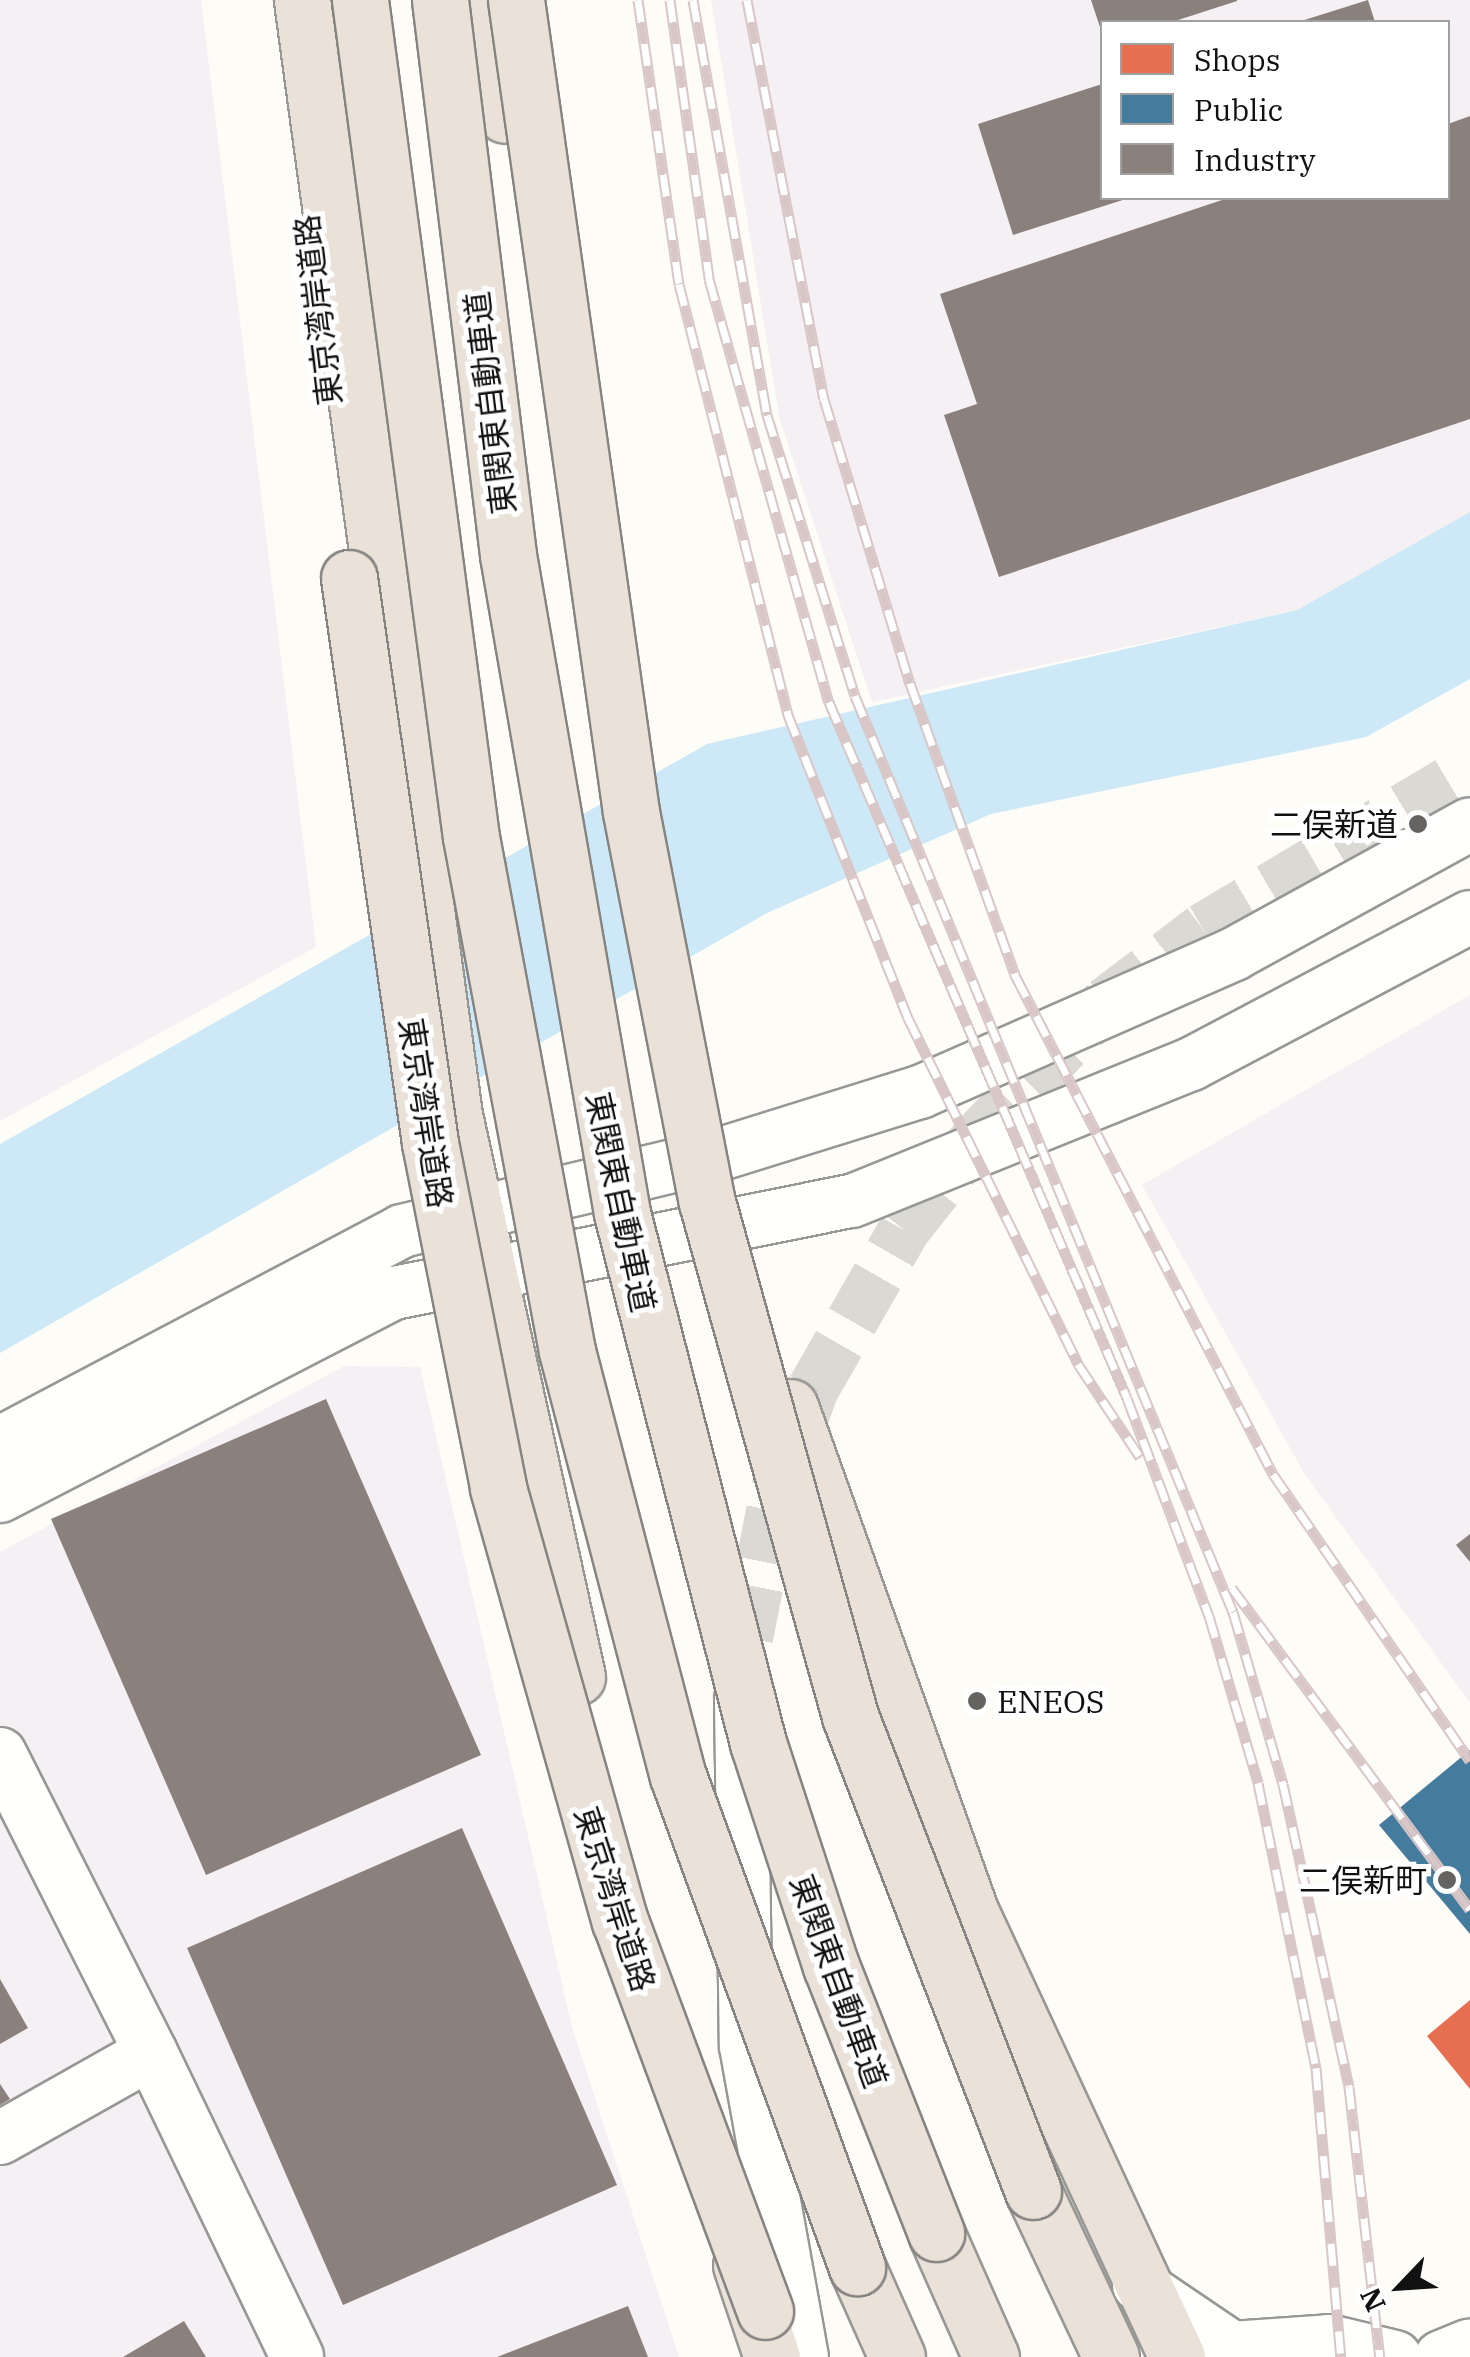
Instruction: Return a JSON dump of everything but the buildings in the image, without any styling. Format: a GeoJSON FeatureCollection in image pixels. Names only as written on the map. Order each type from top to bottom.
{"type":"FeatureCollection","features":[{"type":"Feature","properties":{"kind":"highway","name":"東京湾岸道路"},"geometry":{"type":"LineString","coordinates":[[280,0],[387,864],[474,1377],[530,1617],[620,1921],[786,2357]]}},
{"type":"Feature","properties":{"kind":"highway","name":"東京湾岸道路"},"geometry":{"type":"LineString","coordinates":[[302,0],[454,1115],[618,1850],[772,2357]]}},
{"type":"Feature","properties":{"kind":"highway"},"geometry":{"type":"LineString","coordinates":[[360,0],[470,837],[567,1352],[647,1670],[713,1884],[897,2357]]}},
{"type":"Feature","properties":{"kind":"highway","name":"東関東自動車道"},"geometry":{"type":"LineString","coordinates":[[440,0],[548,821],[663,1394],[726,1638],[831,1966],[992,2357]]}},
{"type":"Feature","properties":{"kind":"highway"},"geometry":{"type":"LineString","coordinates":[[488,0],[592,661],[672,1026],[710,1157],[929,1809],[1139,2284],[1177,2357]]}},
{"type":"Feature","properties":{"kind":"highway"},"geometry":{"type":"LineString","coordinates":[[516,0],[628,793],[734,1313],[894,1842],[972,2048],[1111,2357]]}},
{"type":"Feature","properties":{"kind":"street"},"geometry":{"type":"LineString","coordinates":[[0,1443],[355,1253],[473,1207],[710,1157],[920,1092],[1134,1002],[1470,824]]}},
{"type":"Feature","properties":{"kind":"street"},"geometry":{"type":"LineString","coordinates":[[0,1496],[394,1293],[734,1231],[852,1201],[1102,1104],[1470,917]]}},
{"type":"Feature","properties":{"kind":"street"},"geometry":{"type":"LineString","coordinates":[[747,1638],[738,1771],[746,2046],[802,2357]]}},
{"type":"Feature","properties":{"kind":"street"},"geometry":{"type":"LineString","coordinates":[[0,1754],[151,2053],[297,2357]]}},
{"type":"Feature","properties":{"kind":"street"},"geometry":{"type":"LineString","coordinates":[[0,2138],[151,2053]]}},
{"type":"Feature","properties":{"kind":"street"},"geometry":{"type":"LineString","coordinates":[[1139,2284],[1232,2348],[1257,2353],[1329,2340],[1394,2357]]}},
{"type":"Feature","properties":{"kind":"street"},"geometry":{"type":"LineString","coordinates":[[1441,2357],[1470,2345]]}},
{"type":"Feature","properties":{"kind":"shaded area"},"geometry":{"type":"Polygon","coordinates":[[[0,0],[201,0],[316,947],[0,1121],[0,0]]]}},
{"type":"Feature","properties":{"kind":"shaded area"},"geometry":{"type":"Polygon","coordinates":[[[711,0],[1470,0],[1470,512],[1297,610],[872,702],[780,420],[711,0]]]}},
{"type":"Feature","properties":{"kind":"shaded area"},"geometry":{"type":"Polygon","coordinates":[[[1470,995],[1470,1703],[1304,1473],[1142,1185],[1470,995]]]}},
{"type":"Feature","properties":{"kind":"shaded area"},"geometry":{"type":"Polygon","coordinates":[[[344,1366],[420,1367],[572,2027],[679,2357],[0,2357],[0,1552],[344,1366]]]}},
{"type":"Feature","properties":{"kind":"water"},"geometry":{"type":"Polygon","coordinates":[[[1470,512],[1470,679],[1366,737],[991,814],[767,913],[0,1353],[0,1144],[707,744],[1297,610],[1470,512]]]}},
{"type":"Feature","properties":{"kind":"tunnel"},"geometry":{"type":"LineString","coordinates":[[747,1638],[776,1491],[813,1389],[904,1230],[975,1140],[1106,1003],[1203,929],[1470,770]]}},
{"type":"Feature","properties":{"kind":"railway"},"geometry":{"type":"LineString","coordinates":[[638,0],[679,284],[788,715],[908,1018],[1078,1364],[1140,1457]]}},
{"type":"Feature","properties":{"kind":"railway"},"geometry":{"type":"LineString","coordinates":[[670,0],[709,279],[829,702],[1127,1398],[1209,1616],[1258,1783],[1316,2068],[1341,2357]]}},
{"type":"Feature","properties":{"kind":"railway"},"geometry":{"type":"LineString","coordinates":[[693,0],[767,415],[855,696],[1233,1612],[1283,1784],[1349,2087],[1380,2357]]}},
{"type":"Feature","properties":{"kind":"railway"},"geometry":{"type":"LineString","coordinates":[[747,0],[824,399],[910,683],[1016,977],[1273,1474],[1470,1761]]}},
{"type":"Feature","properties":{"kind":"railway"},"geometry":{"type":"LineString","coordinates":[[1232,1588],[1470,1910]]}},
{"type":"Feature","properties":{"kind":"place","name":"二俣新道"},"geometry":{"type":"Point","coordinates":[1418,824]}},
{"type":"Feature","properties":{"kind":"place","name":"ENEOS"},"geometry":{"type":"Point","coordinates":[977,1701]}},
{"type":"Feature","properties":{"kind":"place","name":"二俣新町"},"geometry":{"type":"Point","coordinates":[1447,1880]}}]}
